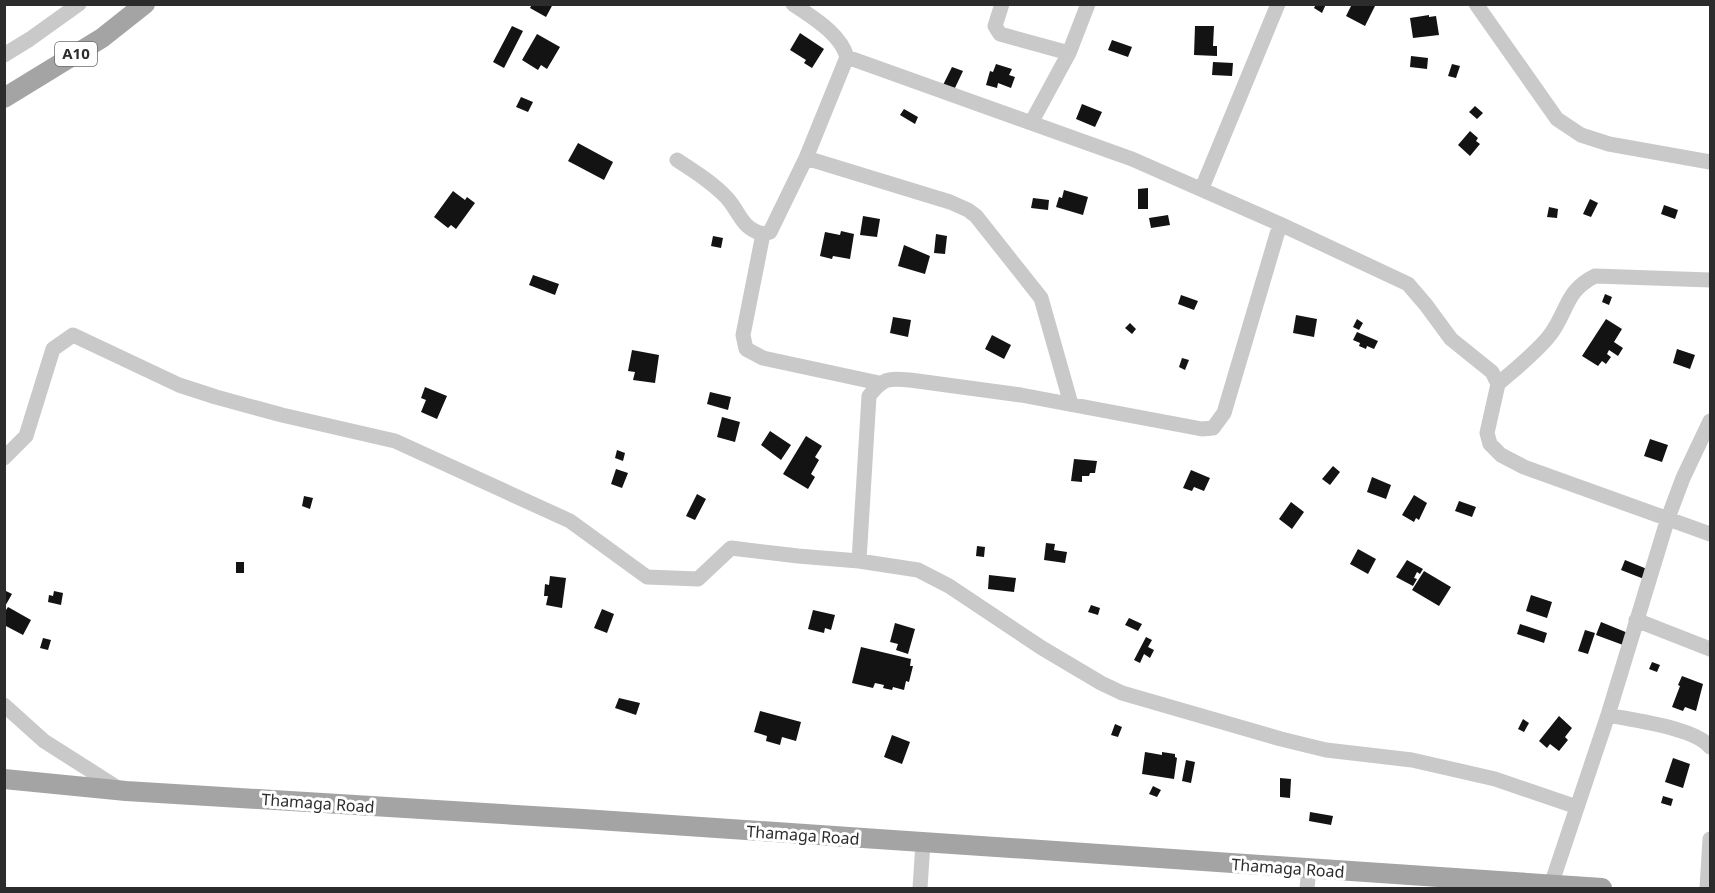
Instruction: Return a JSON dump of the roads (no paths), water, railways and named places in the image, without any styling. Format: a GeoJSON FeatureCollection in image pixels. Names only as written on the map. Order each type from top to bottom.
{"type":"FeatureCollection","features":[{"type":"Feature","properties":{"kind":"main road","name":"A10"},"geometry":{"type":"LineString","coordinates":[[4,98],[102,38],[145,4]]}},
{"type":"Feature","properties":{"kind":"main road","name":"Thamaga Road"},"geometry":{"type":"LineString","coordinates":[[4,779],[121,790],[923,843],[1308,879],[1602,888]]}},
{"type":"Feature","properties":{"kind":"street"},"geometry":{"type":"LineString","coordinates":[[4,55],[79,4]]}},
{"type":"Feature","properties":{"kind":"street"},"geometry":{"type":"LineString","coordinates":[[677,160],[720,192],[742,218],[745,226],[763,234],[770,232],[806,158],[847,57],[844,46],[837,37],[793,4]]}},
{"type":"Feature","properties":{"kind":"street"},"geometry":{"type":"LineString","coordinates":[[1002,4],[995,26],[1000,34],[1069,53]]}},
{"type":"Feature","properties":{"kind":"street"},"geometry":{"type":"LineString","coordinates":[[1031,123],[1069,53],[1088,4]]}},
{"type":"Feature","properties":{"kind":"street"},"geometry":{"type":"LineString","coordinates":[[1202,188],[1278,4]]}},
{"type":"Feature","properties":{"kind":"street"},"geometry":{"type":"LineString","coordinates":[[1476,4],[1557,119],[1581,135],[1609,144],[1710,162]]}},
{"type":"Feature","properties":{"kind":"street"},"geometry":{"type":"LineString","coordinates":[[847,57],[1132,159],[1202,188],[1408,285],[1426,304],[1451,339],[1492,372],[1498,384]]}},
{"type":"Feature","properties":{"kind":"street"},"geometry":{"type":"LineString","coordinates":[[806,158],[950,202],[976,216],[1041,298],[1071,404]]}},
{"type":"Feature","properties":{"kind":"street"},"geometry":{"type":"LineString","coordinates":[[763,234],[743,335],[746,349],[764,358],[879,383],[894,379],[910,380],[1021,394],[1202,429],[1213,428],[1224,414],[1280,224]]}},
{"type":"Feature","properties":{"kind":"street"},"geometry":{"type":"LineString","coordinates":[[1710,280],[1595,276],[1576,287],[1548,337],[1498,384],[1487,433],[1490,444],[1501,455],[1524,467],[1710,534]]}},
{"type":"Feature","properties":{"kind":"street"},"geometry":{"type":"LineString","coordinates":[[4,458],[26,436],[53,349],[73,335],[179,385],[282,415],[395,441],[570,521],[647,577],[698,579],[731,548],[859,561],[918,570],[935,578],[987,613],[1006,622],[1042,648],[1122,693],[1326,750],[1412,760],[1494,779],[1577,807]]}},
{"type":"Feature","properties":{"kind":"street"},"geometry":{"type":"LineString","coordinates":[[859,561],[869,396],[879,383]]}},
{"type":"Feature","properties":{"kind":"street"},"geometry":{"type":"LineString","coordinates":[[1551,885],[1608,715],[1668,518],[1683,478],[1710,421]]}},
{"type":"Feature","properties":{"kind":"street"},"geometry":{"type":"LineString","coordinates":[[1636,620],[1710,649]]}},
{"type":"Feature","properties":{"kind":"street"},"geometry":{"type":"LineString","coordinates":[[4,705],[44,741],[121,790]]}},
{"type":"Feature","properties":{"kind":"street"},"geometry":{"type":"LineString","coordinates":[[1608,715],[1690,733],[1706,741],[1710,747]]}},
{"type":"Feature","properties":{"kind":"street"},"geometry":{"type":"LineString","coordinates":[[1707,888],[1710,839]]}},
{"type":"Feature","properties":{"kind":"street"},"geometry":{"type":"LineString","coordinates":[[920,888],[923,843]]}}]}
